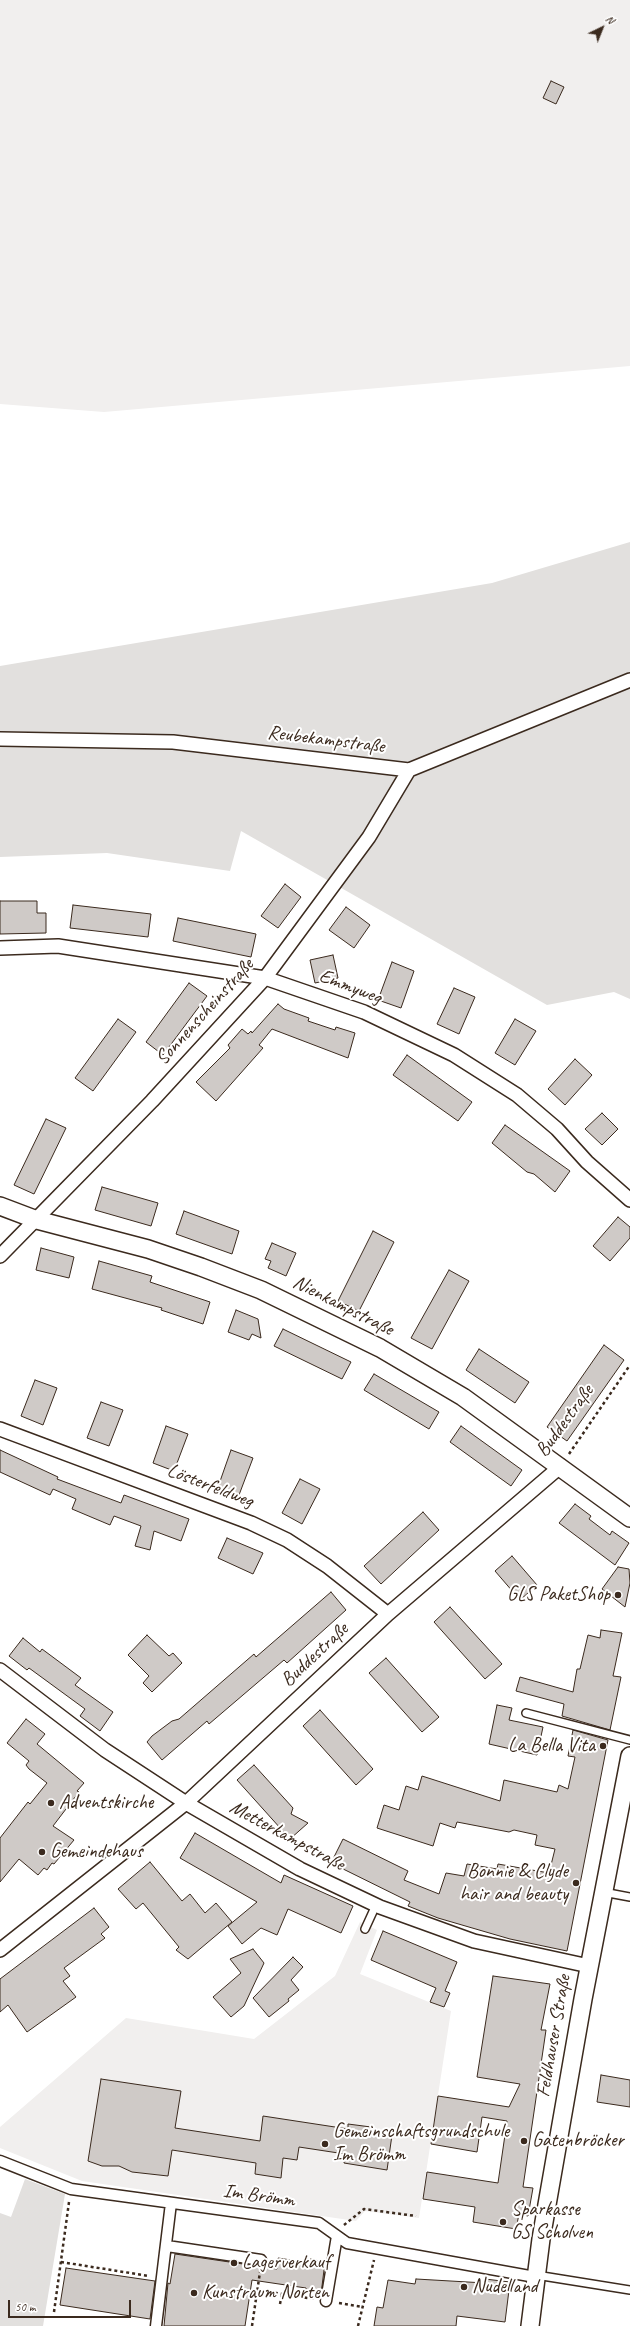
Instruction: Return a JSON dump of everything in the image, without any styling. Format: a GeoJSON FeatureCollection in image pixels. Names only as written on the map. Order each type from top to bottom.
{"type":"FeatureCollection","features":[{"type":"Feature","properties":{"kind":"street","name":"Reubekampstraße"},"geometry":{"type":"LineString","coordinates":[[0,739],[173,742],[409,770],[630,680]]}},
{"type":"Feature","properties":{"kind":"street","name":"Sonnenscheinstraße"},"geometry":{"type":"LineString","coordinates":[[0,1256],[37,1220],[152,1101],[265,978],[369,837],[409,770]]}},
{"type":"Feature","properties":{"kind":"street","name":"Emmyweg"},"geometry":{"type":"LineString","coordinates":[[0,948],[58,946],[265,978],[364,1012],[454,1055],[517,1095],[557,1129],[588,1162],[630,1200]]}},
{"type":"Feature","properties":{"kind":"street","name":"Nienkampstraße"},"geometry":{"type":"LineString","coordinates":[[0,1206],[37,1220],[148,1249],[261,1290],[380,1348],[463,1397],[561,1466],[630,1518]]}},
{"type":"Feature","properties":{"kind":"street","name":"Lösterfeldweg"},"geometry":{"type":"LineString","coordinates":[[0,1429],[251,1523],[286,1540],[326,1566],[388,1614]]}},
{"type":"Feature","properties":{"kind":"street","name":"Buddestraße"},"geometry":{"type":"LineString","coordinates":[[0,1950],[186,1803],[388,1614],[561,1466]]}},
{"type":"Feature","properties":{"kind":"street","name":"Metterkampstraße"},"geometry":{"type":"LineString","coordinates":[[0,1670],[105,1750],[186,1803],[300,1869],[376,1905],[474,1941],[589,1966]]}},
{"type":"Feature","properties":{"kind":"street","name":"Feldhauser Straße"},"geometry":{"type":"LineString","coordinates":[[530,2326],[535,2276],[589,1966],[630,1756]]}},
{"type":"Feature","properties":{"kind":"street","name":"Im Brömm"},"geometry":{"type":"LineString","coordinates":[[0,2161],[71,2189],[318,2223],[347,2243],[535,2276]]}},
{"type":"Feature","properties":{"kind":"street"},"geometry":{"type":"LineString","coordinates":[[156,2326],[167,2246],[171,2203]]}},
{"type":"Feature","properties":{"kind":"street"},"geometry":{"type":"LineString","coordinates":[[326,2301],[335,2235]]}},
{"type":"Feature","properties":{"kind":"street"},"geometry":{"type":"LineString","coordinates":[[167,2246],[261,2260]]}},
{"type":"Feature","properties":{"kind":"lane"},"geometry":{"type":"LineString","coordinates":[[526,1713],[630,1740]]}},
{"type":"Feature","properties":{"kind":"lane"},"geometry":{"type":"LineString","coordinates":[[603,1892],[630,1898]]}},
{"type":"Feature","properties":{"kind":"lane"},"geometry":{"type":"LineString","coordinates":[[365,1929],[376,1905]]}},
{"type":"Feature","properties":{"kind":"lane"},"geometry":{"type":"LineString","coordinates":[[535,2276],[630,2290]]}},
{"type":"Feature","properties":{"kind":"path","name":"Buddestraße"},"geometry":{"type":"LineString","coordinates":[[561,1466],[630,1365]]}},
{"type":"Feature","properties":{"kind":"path"},"geometry":{"type":"LineString","coordinates":[[54,2312],[71,2189]]}},
{"type":"Feature","properties":{"kind":"path"},"geometry":{"type":"LineString","coordinates":[[335,2235],[364,2209],[416,2216]]}},
{"type":"Feature","properties":{"kind":"path"},"geometry":{"type":"LineString","coordinates":[[358,2326],[377,2248]]}},
{"type":"Feature","properties":{"kind":"path"},"geometry":{"type":"LineString","coordinates":[[252,2326],[261,2260]]}},
{"type":"Feature","properties":{"kind":"path"},"geometry":{"type":"LineString","coordinates":[[61,2262],[162,2278]]}},
{"type":"Feature","properties":{"kind":"path"},"geometry":{"type":"LineString","coordinates":[[257,2290],[363,2307]]}},
{"type":"Feature","properties":{"kind":"path"},"geometry":{"type":"LineString","coordinates":[[280,2304],[282,2294]]}},
{"type":"Feature","properties":{"kind":"shaded area"},"geometry":{"type":"Polygon","coordinates":[[[0,0],[630,0],[630,366],[104,412],[0,404],[0,0]]]}},
{"type":"Feature","properties":{"kind":"shaded area"},"geometry":{"type":"Polygon","coordinates":[[[630,542],[630,999],[614,992],[547,1005],[241,831],[230,871],[107,853],[0,857],[0,666],[492,583],[630,542]]]}},
{"type":"Feature","properties":{"kind":"shaded area"},"geometry":{"type":"Polygon","coordinates":[[[360,1922],[377,1930],[360,1974],[451,2011],[419,2218],[365,2211],[356,2221],[82,2181],[0,2148],[0,2127],[126,2018],[254,2039],[335,1976],[360,1922]]]}},
{"type":"Feature","properties":{"kind":"shaded area"},"geometry":{"type":"Polygon","coordinates":[[[25,2179],[65,2194],[43,2326],[0,2326],[0,2213],[11,2217],[25,2179]]]}},
{"type":"Feature","properties":{"kind":"building"},"geometry":{"type":"Polygon","coordinates":[[[551,81],[564,87],[556,104],[543,98],[551,81]]]}},
{"type":"Feature","properties":{"kind":"building"},"geometry":{"type":"Polygon","coordinates":[[[285,884],[301,897],[278,928],[261,916],[285,884]]]}},
{"type":"Feature","properties":{"kind":"building"},"geometry":{"type":"Polygon","coordinates":[[[0,901],[37,901],[37,913],[46,913],[46,933],[0,934],[0,901]]]}},
{"type":"Feature","properties":{"kind":"building"},"geometry":{"type":"Polygon","coordinates":[[[73,905],[151,914],[148,937],[70,928],[73,905]]]}},
{"type":"Feature","properties":{"kind":"building"},"geometry":{"type":"Polygon","coordinates":[[[346,907],[370,925],[354,948],[329,930],[346,907]]]}},
{"type":"Feature","properties":{"kind":"building"},"geometry":{"type":"Polygon","coordinates":[[[178,918],[256,934],[251,957],[173,941],[178,918]]]}},
{"type":"Feature","properties":{"kind":"building"},"geometry":{"type":"Polygon","coordinates":[[[333,955],[338,978],[315,983],[310,960],[333,955]]]}},
{"type":"Feature","properties":{"kind":"building"},"geometry":{"type":"Polygon","coordinates":[[[392,962],[414,971],[401,1008],[378,1000],[392,962]]]}},
{"type":"Feature","properties":{"kind":"building"},"geometry":{"type":"Polygon","coordinates":[[[189,983],[207,996],[163,1055],[146,1042],[189,983]]]}},
{"type":"Feature","properties":{"kind":"building"},"geometry":{"type":"Polygon","coordinates":[[[454,988],[475,997],[459,1034],[437,1024],[454,988]]]}},
{"type":"Feature","properties":{"kind":"building"},"geometry":{"type":"Polygon","coordinates":[[[278,1004],[284,1009],[309,1018],[308,1021],[335,1030],[336,1027],[355,1033],[348,1058],[272,1029],[259,1045],[263,1048],[216,1101],[196,1082],[230,1048],[228,1045],[242,1029],[248,1034],[251,1031],[252,1033],[278,1004]]]}},
{"type":"Feature","properties":{"kind":"building"},"geometry":{"type":"Polygon","coordinates":[[[118,1019],[136,1032],[93,1091],[75,1078],[118,1019]]]}},
{"type":"Feature","properties":{"kind":"building"},"geometry":{"type":"Polygon","coordinates":[[[515,1019],[536,1031],[515,1065],[495,1053],[515,1019]]]}},
{"type":"Feature","properties":{"kind":"building"},"geometry":{"type":"Polygon","coordinates":[[[407,1055],[472,1102],[458,1121],[393,1075],[407,1055]]]}},
{"type":"Feature","properties":{"kind":"building"},"geometry":{"type":"Polygon","coordinates":[[[575,1059],[592,1075],[565,1105],[548,1089],[575,1059]]]}},
{"type":"Feature","properties":{"kind":"building"},"geometry":{"type":"Polygon","coordinates":[[[602,1113],[618,1129],[602,1145],[585,1129],[602,1113]]]}},
{"type":"Feature","properties":{"kind":"building"},"geometry":{"type":"Polygon","coordinates":[[[46,1119],[66,1128],[34,1194],[14,1185],[46,1119]]]}},
{"type":"Feature","properties":{"kind":"building"},"geometry":{"type":"Polygon","coordinates":[[[505,1125],[570,1171],[555,1192],[534,1174],[527,1172],[492,1143],[505,1125]]]}},
{"type":"Feature","properties":{"kind":"building"},"geometry":{"type":"Polygon","coordinates":[[[102,1187],[158,1203],[151,1226],[95,1210],[102,1187]]]}},
{"type":"Feature","properties":{"kind":"building"},"geometry":{"type":"Polygon","coordinates":[[[184,1211],[239,1231],[232,1254],[176,1234],[184,1211]]]}},
{"type":"Feature","properties":{"kind":"building"},"geometry":{"type":"Polygon","coordinates":[[[618,1217],[630,1227],[630,1238],[610,1261],[593,1246],[618,1217]]]}},
{"type":"Feature","properties":{"kind":"building"},"geometry":{"type":"Polygon","coordinates":[[[373,1231],[394,1242],[359,1311],[338,1301],[373,1231]]]}},
{"type":"Feature","properties":{"kind":"building"},"geometry":{"type":"Polygon","coordinates":[[[272,1243],[296,1253],[286,1276],[268,1268],[271,1261],[265,1259],[272,1243]]]}},
{"type":"Feature","properties":{"kind":"building"},"geometry":{"type":"Polygon","coordinates":[[[41,1248],[74,1257],[69,1278],[36,1270],[41,1248]]]}},
{"type":"Feature","properties":{"kind":"building"},"geometry":{"type":"Polygon","coordinates":[[[99,1261],[152,1276],[150,1282],[210,1302],[203,1324],[161,1310],[162,1308],[92,1289],[99,1261]]]}},
{"type":"Feature","properties":{"kind":"building"},"geometry":{"type":"Polygon","coordinates":[[[449,1270],[469,1281],[432,1349],[411,1338],[449,1270]]]}},
{"type":"Feature","properties":{"kind":"building"},"geometry":{"type":"Polygon","coordinates":[[[236,1310],[258,1319],[261,1338],[252,1334],[249,1340],[228,1332],[236,1310]]]}},
{"type":"Feature","properties":{"kind":"building"},"geometry":{"type":"Polygon","coordinates":[[[283,1329],[351,1362],[342,1379],[274,1346],[283,1329]]]}},
{"type":"Feature","properties":{"kind":"building"},"geometry":{"type":"Polygon","coordinates":[[[604,1345],[624,1360],[567,1441],[547,1427],[604,1345]]]}},
{"type":"Feature","properties":{"kind":"building"},"geometry":{"type":"Polygon","coordinates":[[[479,1349],[529,1382],[515,1403],[466,1370],[479,1349]]]}},
{"type":"Feature","properties":{"kind":"building"},"geometry":{"type":"Polygon","coordinates":[[[374,1374],[439,1412],[429,1429],[364,1390],[374,1374]]]}},
{"type":"Feature","properties":{"kind":"building"},"geometry":{"type":"Polygon","coordinates":[[[35,1380],[57,1388],[43,1425],[21,1416],[35,1380]]]}},
{"type":"Feature","properties":{"kind":"building"},"geometry":{"type":"Polygon","coordinates":[[[101,1402],[123,1410],[109,1446],[87,1438],[101,1402]]]}},
{"type":"Feature","properties":{"kind":"building"},"geometry":{"type":"Polygon","coordinates":[[[166,1426],[188,1434],[174,1471],[153,1463],[166,1426]]]}},
{"type":"Feature","properties":{"kind":"building"},"geometry":{"type":"Polygon","coordinates":[[[461,1426],[522,1470],[511,1486],[450,1442],[461,1426]]]}},
{"type":"Feature","properties":{"kind":"building"},"geometry":{"type":"Polygon","coordinates":[[[0,1450],[58,1477],[57,1479],[121,1503],[124,1495],[189,1519],[181,1541],[154,1531],[150,1550],[135,1546],[141,1526],[114,1516],[110,1525],[72,1509],[76,1499],[53,1489],[50,1495],[0,1472],[0,1450]]]}},
{"type":"Feature","properties":{"kind":"building"},"geometry":{"type":"Polygon","coordinates":[[[231,1450],[253,1458],[239,1495],[218,1487],[231,1450]]]}},
{"type":"Feature","properties":{"kind":"building"},"geometry":{"type":"Polygon","coordinates":[[[300,1479],[320,1489],[302,1524],[282,1513],[300,1479]]]}},
{"type":"Feature","properties":{"kind":"building"},"geometry":{"type":"Polygon","coordinates":[[[575,1504],[591,1516],[589,1519],[610,1535],[612,1531],[629,1543],[615,1565],[559,1523],[575,1504]]]}},
{"type":"Feature","properties":{"kind":"building"},"geometry":{"type":"Polygon","coordinates":[[[423,1512],[439,1530],[381,1584],[364,1566],[423,1512]]]}},
{"type":"Feature","properties":{"kind":"building"},"geometry":{"type":"Polygon","coordinates":[[[227,1538],[263,1553],[253,1574],[218,1558],[227,1538]]]}},
{"type":"Feature","properties":{"kind":"building"},"geometry":{"type":"Polygon","coordinates":[[[512,1556],[537,1585],[520,1600],[495,1571],[512,1556]]]}},
{"type":"Feature","properties":{"kind":"building"},"geometry":{"type":"Polygon","coordinates":[[[618,1567],[629,1569],[630,1583],[625,1607],[602,1589],[618,1567]]]}},
{"type":"Feature","properties":{"kind":"building"},"geometry":{"type":"Polygon","coordinates":[[[331,1592],[346,1610],[287,1663],[284,1660],[209,1724],[207,1721],[162,1760],[147,1742],[152,1736],[172,1721],[179,1719],[254,1654],[256,1657],[331,1592]]]}},
{"type":"Feature","properties":{"kind":"building"},"geometry":{"type":"Polygon","coordinates":[[[450,1607],[502,1664],[485,1679],[434,1622],[450,1607]]]}},
{"type":"Feature","properties":{"kind":"building"},"geometry":{"type":"Polygon","coordinates":[[[601,1630],[622,1633],[613,1676],[621,1677],[610,1730],[562,1716],[564,1704],[516,1691],[520,1677],[573,1692],[577,1669],[580,1669],[588,1635],[600,1638],[601,1630]]]}},
{"type":"Feature","properties":{"kind":"building"},"geometry":{"type":"Polygon","coordinates":[[[147,1635],[169,1656],[173,1653],[182,1663],[152,1692],[143,1683],[149,1676],[128,1655],[147,1635]]]}},
{"type":"Feature","properties":{"kind":"building"},"geometry":{"type":"Polygon","coordinates":[[[23,1638],[40,1652],[42,1649],[81,1678],[75,1685],[113,1712],[100,1731],[80,1716],[85,1709],[29,1668],[27,1670],[9,1656],[23,1638]]]}},
{"type":"Feature","properties":{"kind":"building"},"geometry":{"type":"Polygon","coordinates":[[[386,1658],[439,1717],[422,1732],[369,1673],[386,1658]]]}},
{"type":"Feature","properties":{"kind":"building"},"geometry":{"type":"Polygon","coordinates":[[[497,1705],[512,1708],[509,1720],[543,1727],[537,1755],[489,1744],[497,1705]]]}},
{"type":"Feature","properties":{"kind":"building"},"geometry":{"type":"Polygon","coordinates":[[[320,1710],[373,1769],[356,1785],[303,1726],[320,1710]]]}},
{"type":"Feature","properties":{"kind":"building"},"geometry":{"type":"Polygon","coordinates":[[[26,1719],[45,1734],[37,1744],[84,1783],[77,1791],[79,1792],[53,1826],[74,1840],[54,1864],[52,1863],[47,1870],[44,1868],[38,1875],[19,1859],[0,1882],[0,1838],[28,1802],[30,1804],[47,1783],[29,1769],[26,1765],[29,1761],[7,1743],[26,1719]]]}},
{"type":"Feature","properties":{"kind":"building"},"geometry":{"type":"Polygon","coordinates":[[[573,1730],[608,1740],[567,1951],[510,1939],[438,1918],[408,1906],[410,1902],[331,1863],[343,1839],[408,1871],[404,1880],[439,1894],[446,1873],[464,1876],[467,1864],[497,1869],[498,1864],[549,1873],[555,1849],[535,1845],[537,1835],[514,1830],[509,1832],[457,1822],[455,1828],[440,1823],[433,1846],[377,1828],[384,1805],[399,1810],[406,1786],[418,1790],[422,1776],[500,1801],[504,1780],[557,1792],[559,1785],[568,1789],[575,1757],[568,1756],[573,1730]]]}},
{"type":"Feature","properties":{"kind":"building"},"geometry":{"type":"Polygon","coordinates":[[[254,1765],[293,1808],[291,1814],[308,1823],[290,1839],[237,1780],[254,1765]]]}},
{"type":"Feature","properties":{"kind":"building"},"geometry":{"type":"Polygon","coordinates":[[[195,1833],[281,1883],[284,1875],[353,1906],[341,1933],[288,1909],[277,1935],[261,1928],[242,1944],[228,1926],[257,1902],[180,1858],[195,1833]]]}},
{"type":"Feature","properties":{"kind":"building"},"geometry":{"type":"Polygon","coordinates":[[[150,1862],[182,1901],[190,1894],[205,1913],[216,1903],[232,1922],[188,1959],[176,1950],[179,1947],[143,1903],[136,1909],[118,1889],[150,1862]]]}},
{"type":"Feature","properties":{"kind":"building"},"geometry":{"type":"Polygon","coordinates":[[[94,1908],[109,1927],[101,1934],[105,1938],[64,1968],[70,1976],[63,1981],[76,1997],[27,2032],[8,2005],[0,2012],[0,1979],[94,1908]]]}},
{"type":"Feature","properties":{"kind":"building"},"geometry":{"type":"Polygon","coordinates":[[[383,1931],[457,1962],[445,1991],[450,1993],[444,2007],[430,2002],[436,1988],[371,1960],[383,1931]]]}},
{"type":"Feature","properties":{"kind":"building"},"geometry":{"type":"Polygon","coordinates":[[[253,1949],[264,1963],[244,2006],[231,2017],[213,1997],[241,1973],[230,1959],[253,1949]]]}},
{"type":"Feature","properties":{"kind":"building"},"geometry":{"type":"Polygon","coordinates":[[[293,1957],[303,1967],[291,1980],[299,1990],[288,1999],[289,2001],[269,2017],[253,1998],[293,1957]]]}},
{"type":"Feature","properties":{"kind":"building"},"geometry":{"type":"Polygon","coordinates":[[[493,1976],[550,1984],[541,2030],[546,2030],[523,2187],[533,2188],[528,2216],[519,2214],[516,2229],[473,2222],[475,2207],[423,2199],[427,2172],[498,2183],[507,2121],[482,2117],[477,2152],[431,2144],[438,2096],[509,2107],[520,2084],[477,2077],[493,1976]]]}},
{"type":"Feature","properties":{"kind":"building"},"geometry":{"type":"Polygon","coordinates":[[[601,2075],[630,2080],[630,2107],[597,2102],[601,2075]]]}},
{"type":"Feature","properties":{"kind":"building"},"geometry":{"type":"Polygon","coordinates":[[[101,2079],[181,2091],[175,2128],[260,2141],[263,2116],[348,2129],[348,2124],[371,2127],[370,2132],[392,2135],[387,2170],[344,2163],[345,2154],[299,2147],[297,2160],[283,2158],[281,2178],[255,2174],[256,2163],[172,2150],[168,2176],[132,2172],[119,2166],[102,2166],[88,2161],[101,2079]]]}},
{"type":"Feature","properties":{"kind":"building"},"geometry":{"type":"Polygon","coordinates":[[[175,2254],[277,2269],[278,2258],[310,2263],[310,2259],[325,2262],[321,2294],[306,2291],[306,2288],[252,2280],[245,2326],[164,2326],[168,2283],[170,2284],[175,2254]]]}},
{"type":"Feature","properties":{"kind":"building"},"geometry":{"type":"Polygon","coordinates":[[[66,2268],[155,2281],[150,2319],[60,2305],[66,2268]]]}},
{"type":"Feature","properties":{"kind":"building"},"geometry":{"type":"Polygon","coordinates":[[[416,2279],[485,2283],[485,2279],[510,2282],[505,2322],[457,2316],[456,2326],[374,2326],[377,2307],[383,2308],[388,2280],[415,2284],[416,2279]]]}},
{"type":"Feature","properties":{"kind":"place","name":"GLS PaketShop"},"geometry":{"type":"Point","coordinates":[618,1595]}},
{"type":"Feature","properties":{"kind":"place","name":"La Bella Vita"},"geometry":{"type":"Point","coordinates":[603,1746]}},
{"type":"Feature","properties":{"kind":"place","name":"Adventskirche"},"geometry":{"type":"Point","coordinates":[51,1803]}},
{"type":"Feature","properties":{"kind":"place","name":"Gemeindehaus"},"geometry":{"type":"Point","coordinates":[42,1852]}},
{"type":"Feature","properties":{"kind":"place","name":"Bonnie & Clyde hair and beauty"},"geometry":{"type":"Point","coordinates":[576,1883]}},
{"type":"Feature","properties":{"kind":"place","name":"Gatenbröcker"},"geometry":{"type":"Point","coordinates":[524,2141]}},
{"type":"Feature","properties":{"kind":"place","name":"Gemeinschaftsgrundschule Im Brömm"},"geometry":{"type":"Point","coordinates":[325,2144]}},
{"type":"Feature","properties":{"kind":"place","name":"Sparkasse GS Scholven"},"geometry":{"type":"Point","coordinates":[503,2222]}},
{"type":"Feature","properties":{"kind":"place","name":"Lagerverkauf"},"geometry":{"type":"Point","coordinates":[234,2263]}},
{"type":"Feature","properties":{"kind":"place","name":"Nudelland"},"geometry":{"type":"Point","coordinates":[464,2287]}},
{"type":"Feature","properties":{"kind":"place","name":"Kunstraum Norten"},"geometry":{"type":"Point","coordinates":[194,2293]}}]}
